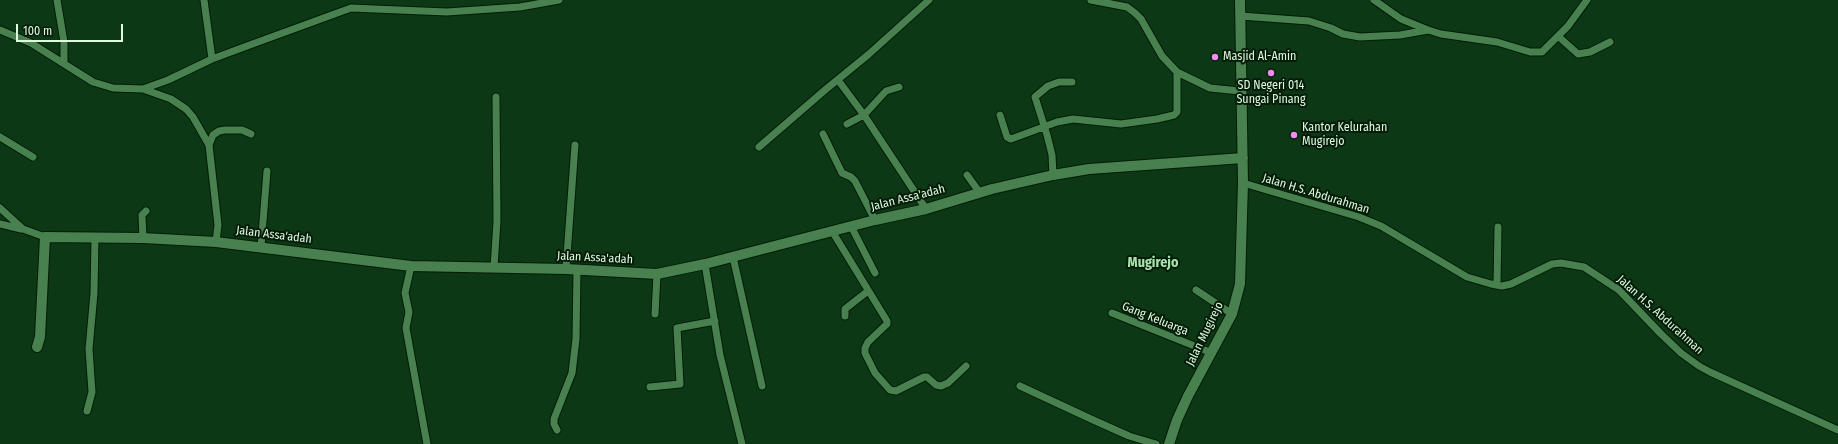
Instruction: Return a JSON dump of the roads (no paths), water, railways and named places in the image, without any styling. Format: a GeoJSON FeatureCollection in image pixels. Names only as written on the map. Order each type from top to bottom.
{"type":"FeatureCollection","features":[{"type":"Feature","properties":{"kind":"street"},"geometry":{"type":"LineString","coordinates":[[57,0],[64,42],[64,63]]}},
{"type":"Feature","properties":{"kind":"street"},"geometry":{"type":"LineString","coordinates":[[204,0],[212,60]]}},
{"type":"Feature","properties":{"kind":"street"},"geometry":{"type":"LineString","coordinates":[[144,89],[212,60],[352,8],[447,12],[520,7],[559,0]]}},
{"type":"Feature","properties":{"kind":"street"},"geometry":{"type":"LineString","coordinates":[[759,148],[870,54],[929,0]]}},
{"type":"Feature","properties":{"kind":"street"},"geometry":{"type":"LineString","coordinates":[[1091,0],[1127,7],[1135,13],[1141,20],[1162,56],[1177,72],[1210,88],[1240,91]]}},
{"type":"Feature","properties":{"kind":"street","name":"Jalan Mugirejo"},"geometry":{"type":"LineString","coordinates":[[1169,444],[1177,420],[1188,396],[1232,314],[1240,284],[1243,158],[1240,91],[1240,0]]}},
{"type":"Feature","properties":{"kind":"street"},"geometry":{"type":"LineString","coordinates":[[1374,0],[1401,19],[1428,30],[1442,34],[1497,42],[1530,52],[1545,51],[1580,12],[1587,0]]}},
{"type":"Feature","properties":{"kind":"street"},"geometry":{"type":"LineString","coordinates":[[1241,16],[1309,21],[1331,28],[1343,34],[1360,36],[1400,35],[1428,30]]}},
{"type":"Feature","properties":{"kind":"street"},"geometry":{"type":"LineString","coordinates":[[0,30],[31,44],[93,82],[113,88],[144,89],[171,100],[186,109],[201,129],[209,145],[218,225],[216,242]]}},
{"type":"Feature","properties":{"kind":"street"},"geometry":{"type":"LineString","coordinates":[[1559,37],[1578,54],[1590,52],[1610,42]]}},
{"type":"Feature","properties":{"kind":"street"},"geometry":{"type":"LineString","coordinates":[[1000,115],[1007,137],[1011,139],[1020,137],[1057,122],[1073,119],[1121,124],[1174,115],[1177,112],[1177,72]]}},
{"type":"Feature","properties":{"kind":"street"},"geometry":{"type":"LineString","coordinates":[[838,80],[864,115],[926,209]]}},
{"type":"Feature","properties":{"kind":"street"},"geometry":{"type":"LineString","coordinates":[[1053,175],[1052,155],[1045,126],[1035,97],[1037,93],[1048,86],[1059,82],[1072,82]]}},
{"type":"Feature","properties":{"kind":"street"},"geometry":{"type":"LineString","coordinates":[[847,124],[864,115],[886,92],[899,87]]}},
{"type":"Feature","properties":{"kind":"street"},"geometry":{"type":"LineString","coordinates":[[494,267],[496,221],[496,97]]}},
{"type":"Feature","properties":{"kind":"street"},"geometry":{"type":"LineString","coordinates":[[209,145],[213,135],[218,131],[242,130],[251,134]]}},
{"type":"Feature","properties":{"kind":"street"},"geometry":{"type":"LineString","coordinates":[[824,134],[831,154],[842,173],[851,176],[855,181],[875,220]]}},
{"type":"Feature","properties":{"kind":"street"},"geometry":{"type":"LineString","coordinates":[[0,137],[33,157]]}},
{"type":"Feature","properties":{"kind":"street"},"geometry":{"type":"LineString","coordinates":[[557,430],[554,424],[554,419],[572,373],[576,339],[572,269],[575,145]]}},
{"type":"Feature","properties":{"kind":"street","name":"Jalan Assa'adah"},"geometry":{"type":"LineString","coordinates":[[45,237],[143,238],[216,242],[411,266],[572,269],[657,274],[705,264],[875,220],[926,209],[980,193],[1053,175],[1089,169],[1243,158]]}},
{"type":"Feature","properties":{"kind":"street"},"geometry":{"type":"LineString","coordinates":[[261,247],[266,171]]}},
{"type":"Feature","properties":{"kind":"street"},"geometry":{"type":"LineString","coordinates":[[967,176],[980,193]]}},
{"type":"Feature","properties":{"kind":"street","name":"Jalan H.S. Abdurahman"},"geometry":{"type":"LineString","coordinates":[[1243,183],[1359,217],[1404,239],[1467,277],[1497,285],[1511,284],[1552,264],[1567,263],[1584,267],[1620,290],[1661,334],[1681,353],[1699,366],[1838,430]]}},
{"type":"Feature","properties":{"kind":"street"},"geometry":{"type":"LineString","coordinates":[[0,208],[23,229]]}},
{"type":"Feature","properties":{"kind":"street"},"geometry":{"type":"LineString","coordinates":[[143,238],[142,215],[146,211]]}},
{"type":"Feature","properties":{"kind":"street"},"geometry":{"type":"LineString","coordinates":[[0,224],[23,229],[45,237],[40,337],[37,347]]}},
{"type":"Feature","properties":{"kind":"street"},"geometry":{"type":"LineString","coordinates":[[851,226],[875,273]]}},
{"type":"Feature","properties":{"kind":"street"},"geometry":{"type":"LineString","coordinates":[[1497,285],[1498,227]]}},
{"type":"Feature","properties":{"kind":"street"},"geometry":{"type":"LineString","coordinates":[[832,231],[868,291],[884,314],[887,324],[868,342],[865,352],[875,373],[890,390],[896,391],[924,377],[927,377],[936,385],[941,386],[948,383],[966,366]]}},
{"type":"Feature","properties":{"kind":"street"},"geometry":{"type":"LineString","coordinates":[[87,411],[92,392],[89,349],[94,293],[95,238]]}},
{"type":"Feature","properties":{"kind":"street"},"geometry":{"type":"LineString","coordinates":[[733,257],[762,386]]}},
{"type":"Feature","properties":{"kind":"street"},"geometry":{"type":"LineString","coordinates":[[705,264],[720,355],[742,444]]}},
{"type":"Feature","properties":{"kind":"street"},"geometry":{"type":"LineString","coordinates":[[411,266],[405,293],[409,312],[406,328],[427,444]]}},
{"type":"Feature","properties":{"kind":"street"},"geometry":{"type":"LineString","coordinates":[[655,314],[657,274]]}},
{"type":"Feature","properties":{"kind":"street"},"geometry":{"type":"LineString","coordinates":[[1196,290],[1232,314]]}},
{"type":"Feature","properties":{"kind":"street"},"geometry":{"type":"LineString","coordinates":[[845,316],[845,310],[868,291]]}},
{"type":"Feature","properties":{"kind":"street","name":"Gang Keluarga"},"geometry":{"type":"LineString","coordinates":[[1112,313],[1212,353]]}},
{"type":"Feature","properties":{"kind":"street"},"geometry":{"type":"LineString","coordinates":[[650,387],[680,384],[677,328],[715,321]]}},
{"type":"Feature","properties":{"kind":"street"},"geometry":{"type":"LineString","coordinates":[[1020,386],[1129,436],[1156,444]]}},
{"type":"Feature","properties":{"kind":"place","name":"Masjid Al-Amin"},"geometry":{"type":"Point","coordinates":[1215,57]}},
{"type":"Feature","properties":{"kind":"place","name":"SD Negeri 014 Sungai Pinang"},"geometry":{"type":"Point","coordinates":[1271,73]}},
{"type":"Feature","properties":{"kind":"place","name":"Kantor Kelurahan Mugirejo"},"geometry":{"type":"Point","coordinates":[1294,135]}},
{"type":"Feature","properties":{"kind":"district","name":"Mugirejo"},"geometry":{"type":"Point","coordinates":[1153,263]}}]}
